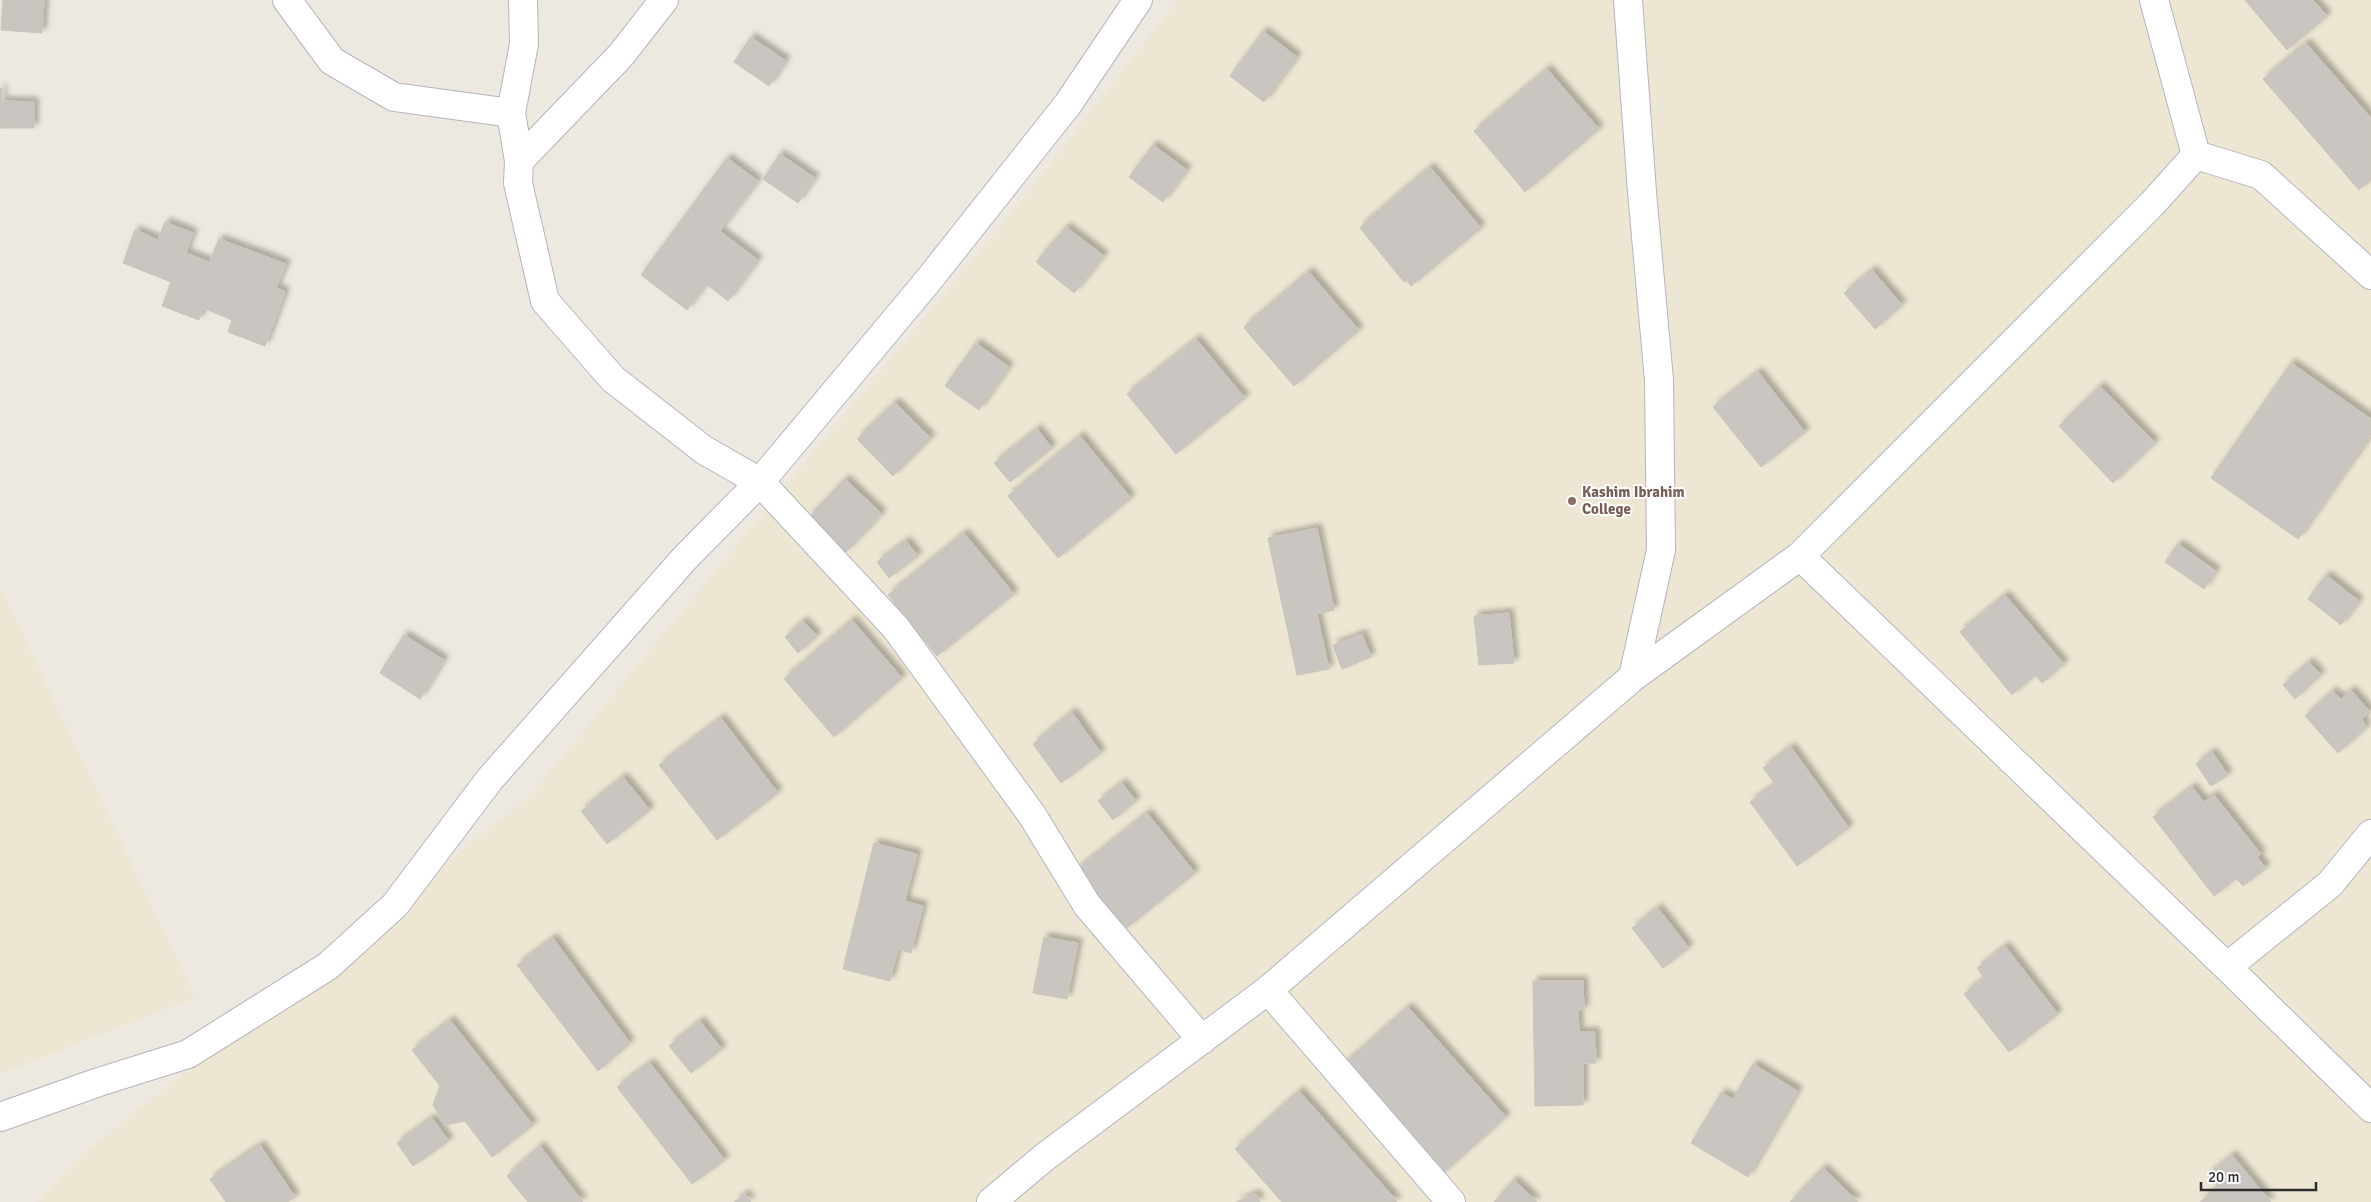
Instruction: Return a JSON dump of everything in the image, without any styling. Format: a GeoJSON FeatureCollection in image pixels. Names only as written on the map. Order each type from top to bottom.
{"type":"FeatureCollection","features":[{"type":"Feature","properties":{"kind":"street"},"geometry":{"type":"LineString","coordinates":[[287,0],[332,61],[394,97],[511,113]]}},
{"type":"Feature","properties":{"kind":"street"},"geometry":{"type":"LineString","coordinates":[[523,0],[524,44],[511,113],[520,161],[518,183],[545,301],[613,379],[704,450],[760,482],[896,628],[1032,815],[1087,906],[1202,1040]]}},
{"type":"Feature","properties":{"kind":"street"},"geometry":{"type":"LineString","coordinates":[[520,161],[621,54],[664,0]]}},
{"type":"Feature","properties":{"kind":"street"},"geometry":{"type":"LineString","coordinates":[[0,1117],[99,1082],[188,1054],[328,966],[395,904],[490,779],[685,558],[760,482],[927,282],[1068,104],[1138,0]]}},
{"type":"Feature","properties":{"kind":"street"},"geometry":{"type":"LineString","coordinates":[[1628,0],[1658,380],[1660,550],[1633,677]]}},
{"type":"Feature","properties":{"kind":"street"},"geometry":{"type":"LineString","coordinates":[[2154,0],[2196,156]]}},
{"type":"Feature","properties":{"kind":"street"},"geometry":{"type":"LineString","coordinates":[[2196,156],[2261,175],[2371,275]]}},
{"type":"Feature","properties":{"kind":"street"},"geometry":{"type":"LineString","coordinates":[[991,1202],[1046,1156],[1268,990],[1633,677],[1800,556],[2145,211],[2196,156]]}},
{"type":"Feature","properties":{"kind":"street"},"geometry":{"type":"LineString","coordinates":[[1800,556],[2371,1108]]}},
{"type":"Feature","properties":{"kind":"street"},"geometry":{"type":"LineString","coordinates":[[2227,967],[2330,884],[2371,834]]}},
{"type":"Feature","properties":{"kind":"street"},"geometry":{"type":"LineString","coordinates":[[1268,990],[1451,1202]]}},
{"type":"Feature","properties":{"kind":"shaded area","name":"Kashim Ibrahim College"},"geometry":{"type":"Polygon","coordinates":[[[1178,0],[2371,0],[2371,1202],[38,1202],[78,1158],[530,796],[1018,205],[1178,0]]]}},
{"type":"Feature","properties":{"kind":"shaded area"},"geometry":{"type":"Polygon","coordinates":[[[0,587],[195,997],[0,1074],[0,587]]]}},
{"type":"Feature","properties":{"kind":"building"},"geometry":{"type":"Polygon","coordinates":[[[3,0],[44,0],[42,33],[1,30],[3,0]]]}},
{"type":"Feature","properties":{"kind":"building"},"geometry":{"type":"Polygon","coordinates":[[[2245,0],[2313,0],[2327,16],[2287,50],[2245,0]]]}},
{"type":"Feature","properties":{"kind":"building"},"geometry":{"type":"Polygon","coordinates":[[[1263,31],[1297,57],[1264,102],[1230,76],[1263,31]]]}},
{"type":"Feature","properties":{"kind":"building"},"geometry":{"type":"Polygon","coordinates":[[[751,37],[786,61],[769,86],[734,62],[751,37]]]}},
{"type":"Feature","properties":{"kind":"building"},"geometry":{"type":"Polygon","coordinates":[[[2306,43],[2371,118],[2371,179],[2359,190],[2263,79],[2306,43]]]}},
{"type":"Feature","properties":{"kind":"building"},"geometry":{"type":"Polygon","coordinates":[[[1547,69],[1599,129],[1525,192],[1474,131],[1547,69]]]}},
{"type":"Feature","properties":{"kind":"building"},"geometry":{"type":"Polygon","coordinates":[[[0,88],[2,88],[2,101],[34,102],[34,128],[0,128],[0,88]]]}},
{"type":"Feature","properties":{"kind":"building"},"geometry":{"type":"Polygon","coordinates":[[[1153,145],[1187,170],[1163,202],[1129,177],[1153,145]]]}},
{"type":"Feature","properties":{"kind":"building"},"geometry":{"type":"Polygon","coordinates":[[[780,154],[815,178],[798,203],[763,179],[780,154]]]}},
{"type":"Feature","properties":{"kind":"building"},"geometry":{"type":"Polygon","coordinates":[[[727,158],[758,181],[720,231],[758,260],[728,301],[706,284],[687,310],[641,275],[727,158]]]}},
{"type":"Feature","properties":{"kind":"building"},"geometry":{"type":"Polygon","coordinates":[[[1430,167],[1481,228],[1411,286],[1361,226],[1430,167]]]}},
{"type":"Feature","properties":{"kind":"building"},"geometry":{"type":"Polygon","coordinates":[[[1429,171],[1474,226],[1404,282],[1360,228],[1429,171]]]}},
{"type":"Feature","properties":{"kind":"building"},"geometry":{"type":"Polygon","coordinates":[[[165,222],[193,233],[186,253],[209,262],[219,239],[286,264],[276,288],[285,292],[265,346],[228,332],[232,320],[203,308],[199,320],[162,306],[171,282],[123,263],[135,230],[158,240],[165,222]]]}},
{"type":"Feature","properties":{"kind":"building"},"geometry":{"type":"Polygon","coordinates":[[[1066,227],[1104,256],[1074,293],[1036,262],[1066,227]]]}},
{"type":"Feature","properties":{"kind":"building"},"geometry":{"type":"Polygon","coordinates":[[[1872,270],[1902,305],[1875,329],[1844,293],[1872,270]]]}},
{"type":"Feature","properties":{"kind":"building"},"geometry":{"type":"Polygon","coordinates":[[[1308,272],[1359,330],[1294,386],[1244,328],[1308,272]]]}},
{"type":"Feature","properties":{"kind":"building"},"geometry":{"type":"Polygon","coordinates":[[[1309,272],[1356,327],[1291,381],[1245,326],[1309,272]]]}},
{"type":"Feature","properties":{"kind":"building"},"geometry":{"type":"Polygon","coordinates":[[[1196,339],[1245,398],[1176,454],[1127,394],[1196,339]]]}},
{"type":"Feature","properties":{"kind":"building"},"geometry":{"type":"Polygon","coordinates":[[[976,343],[1009,367],[979,410],[945,386],[976,343]]]}},
{"type":"Feature","properties":{"kind":"building"},"geometry":{"type":"Polygon","coordinates":[[[2291,363],[2371,419],[2371,435],[2298,539],[2211,478],[2291,363]]]}},
{"type":"Feature","properties":{"kind":"building"},"geometry":{"type":"Polygon","coordinates":[[[1758,372],[1805,432],[1761,467],[1713,407],[1758,372]]]}},
{"type":"Feature","properties":{"kind":"building"},"geometry":{"type":"Polygon","coordinates":[[[2100,386],[2155,443],[2113,483],[2059,426],[2100,386]]]}},
{"type":"Feature","properties":{"kind":"building"},"geometry":{"type":"Polygon","coordinates":[[[895,402],[931,438],[893,476],[857,439],[895,402]]]}},
{"type":"Feature","properties":{"kind":"building"},"geometry":{"type":"Polygon","coordinates":[[[1037,429],[1052,448],[1010,482],[994,463],[1037,429]]]}},
{"type":"Feature","properties":{"kind":"building"},"geometry":{"type":"Polygon","coordinates":[[[1080,436],[1131,498],[1058,558],[1008,496],[1080,436]]]}},
{"type":"Feature","properties":{"kind":"building"},"geometry":{"type":"Polygon","coordinates":[[[845,479],[882,514],[846,552],[809,517],[845,479]]]}},
{"type":"Feature","properties":{"kind":"building"},"geometry":{"type":"Polygon","coordinates":[[[1317,528],[1334,610],[1317,614],[1329,669],[1297,675],[1268,538],[1317,528]]]}},
{"type":"Feature","properties":{"kind":"building"},"geometry":{"type":"Polygon","coordinates":[[[964,533],[1014,594],[937,656],[888,595],[964,533]]]}},
{"type":"Feature","properties":{"kind":"building"},"geometry":{"type":"Polygon","coordinates":[[[906,541],[918,556],[889,578],[877,562],[906,541]]]}},
{"type":"Feature","properties":{"kind":"building"},"geometry":{"type":"Polygon","coordinates":[[[2178,544],[2216,571],[2204,589],[2165,562],[2178,544]]]}},
{"type":"Feature","properties":{"kind":"building"},"geometry":{"type":"Polygon","coordinates":[[[2326,575],[2359,601],[2341,625],[2308,599],[2326,575]]]}},
{"type":"Feature","properties":{"kind":"building"},"geometry":{"type":"Polygon","coordinates":[[[2005,595],[2064,664],[2042,683],[2035,675],[2012,695],[1960,632],[2005,595]]]}},
{"type":"Feature","properties":{"kind":"building"},"geometry":{"type":"Polygon","coordinates":[[[1509,613],[1514,663],[1479,665],[1474,616],[1509,613]]]}},
{"type":"Feature","properties":{"kind":"building"},"geometry":{"type":"Polygon","coordinates":[[[852,620],[902,678],[834,737],[784,679],[852,620]]]}},
{"type":"Feature","properties":{"kind":"building"},"geometry":{"type":"Polygon","coordinates":[[[803,621],[817,636],[798,653],[785,637],[803,621]]]}},
{"type":"Feature","properties":{"kind":"building"},"geometry":{"type":"Polygon","coordinates":[[[1362,634],[1371,657],[1342,669],[1333,645],[1362,634]]]}},
{"type":"Feature","properties":{"kind":"building"},"geometry":{"type":"Polygon","coordinates":[[[404,635],[444,660],[420,699],[380,673],[404,635]]]}},
{"type":"Feature","properties":{"kind":"building"},"geometry":{"type":"Polygon","coordinates":[[[2309,662],[2321,675],[2295,699],[2283,685],[2309,662]]]}},
{"type":"Feature","properties":{"kind":"building"},"geometry":{"type":"Polygon","coordinates":[[[2351,690],[2370,712],[2362,719],[2366,728],[2338,753],[2305,716],[2333,691],[2341,699],[2351,690]]]}},
{"type":"Feature","properties":{"kind":"building"},"geometry":{"type":"Polygon","coordinates":[[[1072,712],[1101,753],[1061,783],[1033,744],[1072,712]]]}},
{"type":"Feature","properties":{"kind":"building"},"geometry":{"type":"Polygon","coordinates":[[[721,718],[778,793],[717,840],[659,765],[721,718]]]}},
{"type":"Feature","properties":{"kind":"building"},"geometry":{"type":"Polygon","coordinates":[[[1791,747],[1849,828],[1797,866],[1750,802],[1775,784],[1763,768],[1791,747]]]}},
{"type":"Feature","properties":{"kind":"building"},"geometry":{"type":"Polygon","coordinates":[[[2212,752],[2228,775],[2211,786],[2196,764],[2212,752]]]}},
{"type":"Feature","properties":{"kind":"building"},"geometry":{"type":"Polygon","coordinates":[[[623,777],[650,810],[607,844],[581,811],[623,777]]]}},
{"type":"Feature","properties":{"kind":"building"},"geometry":{"type":"Polygon","coordinates":[[[1122,783],[1136,801],[1113,820],[1098,801],[1122,783]]]}},
{"type":"Feature","properties":{"kind":"building"},"geometry":{"type":"Polygon","coordinates":[[[2192,787],[2204,802],[2214,795],[2261,854],[2257,857],[2266,868],[2243,886],[2236,878],[2214,896],[2153,817],[2192,787]]]}},
{"type":"Feature","properties":{"kind":"building"},"geometry":{"type":"Polygon","coordinates":[[[1147,813],[1195,873],[1124,930],[1076,870],[1147,813]]]}},
{"type":"Feature","properties":{"kind":"building"},"geometry":{"type":"Polygon","coordinates":[[[874,843],[917,854],[905,901],[923,906],[911,953],[898,949],[890,981],[843,969],[874,843]]]}},
{"type":"Feature","properties":{"kind":"building"},"geometry":{"type":"Polygon","coordinates":[[[1658,908],[1689,948],[1663,968],[1632,928],[1658,908]]]}},
{"type":"Feature","properties":{"kind":"building"},"geometry":{"type":"Polygon","coordinates":[[[1044,937],[1078,943],[1067,999],[1033,993],[1044,937]]]}},
{"type":"Feature","properties":{"kind":"building"},"geometry":{"type":"Polygon","coordinates":[[[553,938],[630,1043],[598,1071],[517,965],[553,938]]]}},
{"type":"Feature","properties":{"kind":"building"},"geometry":{"type":"Polygon","coordinates":[[[2005,946],[2058,1014],[2009,1052],[1964,994],[1984,978],[1977,968],[2005,946]]]}},
{"type":"Feature","properties":{"kind":"building"},"geometry":{"type":"Polygon","coordinates":[[[1533,981],[1583,981],[1584,1010],[1578,1010],[1579,1032],[1595,1032],[1596,1063],[1583,1063],[1583,1105],[1535,1106],[1533,981]]]}},
{"type":"Feature","properties":{"kind":"building"},"geometry":{"type":"Polygon","coordinates":[[[1408,1007],[1506,1117],[1441,1175],[1343,1065],[1408,1007]]]}},
{"type":"Feature","properties":{"kind":"building"},"geometry":{"type":"Polygon","coordinates":[[[450,1020],[533,1125],[492,1157],[465,1121],[445,1125],[433,1105],[440,1086],[412,1050],[450,1020]]]}},
{"type":"Feature","properties":{"kind":"building"},"geometry":{"type":"Polygon","coordinates":[[[700,1021],[722,1049],[691,1073],[669,1046],[700,1021]]]}},
{"type":"Feature","properties":{"kind":"building"},"geometry":{"type":"Polygon","coordinates":[[[650,1063],[725,1160],[692,1184],[617,1087],[650,1063]]]}},
{"type":"Feature","properties":{"kind":"building"},"geometry":{"type":"Polygon","coordinates":[[[1753,1064],[1798,1091],[1748,1177],[1691,1143],[1721,1093],[1733,1099],[1753,1064]]]}},
{"type":"Feature","properties":{"kind":"building"},"geometry":{"type":"Polygon","coordinates":[[[1299,1091],[1396,1202],[1282,1202],[1235,1149],[1299,1091]]]}},
{"type":"Feature","properties":{"kind":"building"},"geometry":{"type":"Polygon","coordinates":[[[432,1118],[449,1141],[413,1166],[397,1143],[432,1118]]]}},
{"type":"Feature","properties":{"kind":"building"},"geometry":{"type":"Polygon","coordinates":[[[260,1145],[295,1197],[287,1202],[226,1202],[210,1179],[260,1145]]]}},
{"type":"Feature","properties":{"kind":"building"},"geometry":{"type":"Polygon","coordinates":[[[540,1146],[583,1202],[528,1202],[507,1176],[540,1146]]]}},
{"type":"Feature","properties":{"kind":"building"},"geometry":{"type":"Polygon","coordinates":[[[2232,1155],[2271,1202],[2200,1202],[2218,1187],[2208,1175],[2232,1155]]]}},
{"type":"Feature","properties":{"kind":"building"},"geometry":{"type":"Polygon","coordinates":[[[1823,1168],[1858,1202],[1790,1202],[1823,1168]]]}},
{"type":"Feature","properties":{"kind":"building"},"geometry":{"type":"Polygon","coordinates":[[[1514,1180],[1537,1202],[1494,1202],[1514,1180]]]}},
{"type":"Feature","properties":{"kind":"building"},"geometry":{"type":"Polygon","coordinates":[[[745,1194],[751,1202],[734,1202],[745,1194]]]}},
{"type":"Feature","properties":{"kind":"building"},"geometry":{"type":"Polygon","coordinates":[[[1256,1194],[1260,1202],[1236,1202],[1256,1194]]]}},
{"type":"Feature","properties":{"kind":"place","name":"Kashim Ibrahim College"},"geometry":{"type":"Point","coordinates":[1572,501]}}]}
